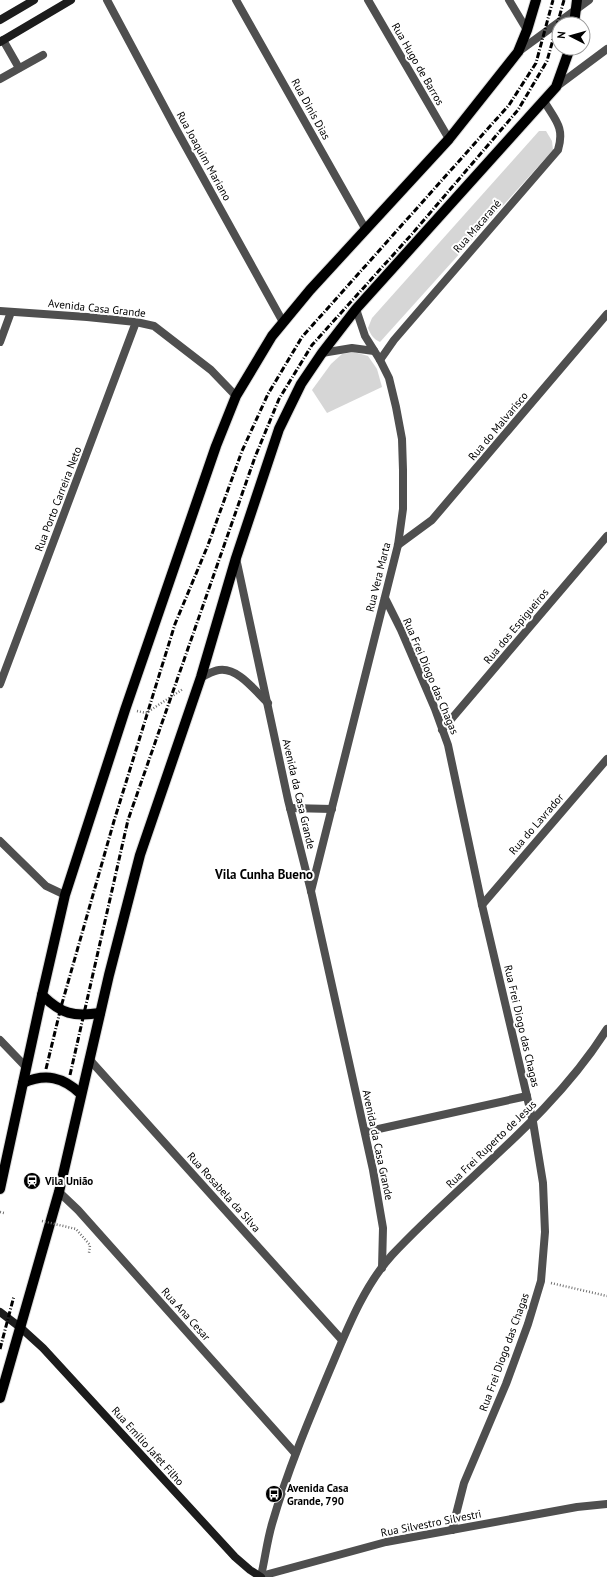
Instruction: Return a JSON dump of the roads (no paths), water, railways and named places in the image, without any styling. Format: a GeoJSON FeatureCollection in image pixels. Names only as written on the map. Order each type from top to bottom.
{"type":"FeatureCollection","features":[{"type":"Feature","properties":{"kind":"main road"},"geometry":{"type":"LineString","coordinates":[[0,20],[34,0]]}},
{"type":"Feature","properties":{"kind":"main road"},"geometry":{"type":"LineString","coordinates":[[2,41],[71,0]]}},
{"type":"Feature","properties":{"kind":"main road"},"geometry":{"type":"LineString","coordinates":[[0,1189],[1,1178],[22,1083],[65,895],[125,710],[216,446],[236,396],[272,336],[283,322],[310,290],[449,139],[518,52],[527,30],[536,0]]}},
{"type":"Feature","properties":{"kind":"main road"},"geometry":{"type":"LineString","coordinates":[[575,16],[577,4]]}},
{"type":"Feature","properties":{"kind":"main road"},"geometry":{"type":"LineString","coordinates":[[0,1398],[59,1192],[100,1013],[140,855],[201,677],[236,558],[279,429],[301,384],[322,353],[356,309],[556,87],[567,56]]}},
{"type":"Feature","properties":{"kind":"main road"},"geometry":{"type":"LineString","coordinates":[[42,995],[54,1006],[76,1015],[100,1013]]}},
{"type":"Feature","properties":{"kind":"main road"},"geometry":{"type":"LineString","coordinates":[[22,1083],[41,1077],[51,1077],[68,1083],[81,1094]]}},
{"type":"Feature","properties":{"kind":"main road","name":"Rua Emílio Jafet Filho"},"geometry":{"type":"LineString","coordinates":[[0,1312],[21,1328],[43,1348],[235,1557],[261,1577]]}},
{"type":"Feature","properties":{"kind":"street","name":"Rua Joaquim Mariano"},"geometry":{"type":"LineString","coordinates":[[107,0],[176,129],[283,322]]}},
{"type":"Feature","properties":{"kind":"street","name":"Rua Dinis Dias"},"geometry":{"type":"LineString","coordinates":[[236,0],[366,230]]}},
{"type":"Feature","properties":{"kind":"street","name":"Rua Hugo de Barros"},"geometry":{"type":"LineString","coordinates":[[368,0],[449,139]]}},
{"type":"Feature","properties":{"kind":"street"},"geometry":{"type":"LineString","coordinates":[[509,0],[527,30]]}},
{"type":"Feature","properties":{"kind":"street"},"geometry":{"type":"LineString","coordinates":[[518,52],[577,4],[589,0]]}},
{"type":"Feature","properties":{"kind":"street"},"geometry":{"type":"LineString","coordinates":[[2,41],[19,68]]}},
{"type":"Feature","properties":{"kind":"street"},"geometry":{"type":"LineString","coordinates":[[556,87],[607,49]]}},
{"type":"Feature","properties":{"kind":"street"},"geometry":{"type":"LineString","coordinates":[[0,79],[43,55]]}},
{"type":"Feature","properties":{"kind":"street","name":"Rua Macarané"},"geometry":{"type":"LineString","coordinates":[[380,360],[394,340],[558,150],[561,139],[560,128],[544,101]]}},
{"type":"Feature","properties":{"kind":"street","name":"Rua Vera Marta"},"geometry":{"type":"LineString","coordinates":[[311,891],[398,545],[403,509],[402,439],[389,378],[365,336],[356,309]]}},
{"type":"Feature","properties":{"kind":"street","name":"Avenida Casa Grande"},"geometry":{"type":"LineString","coordinates":[[0,311],[136,322],[154,326],[211,370],[236,396]]}},
{"type":"Feature","properties":{"kind":"street"},"geometry":{"type":"LineString","coordinates":[[0,342],[11,312]]}},
{"type":"Feature","properties":{"kind":"street","name":"Rua do Malvarisco"},"geometry":{"type":"LineString","coordinates":[[398,545],[432,520],[607,314]]}},
{"type":"Feature","properties":{"kind":"street","name":"Rua Porto Carreira Neto"},"geometry":{"type":"LineString","coordinates":[[0,684],[136,322]]}},
{"type":"Feature","properties":{"kind":"street"},"geometry":{"type":"LineString","coordinates":[[322,353],[352,348],[374,350]]}},
{"type":"Feature","properties":{"kind":"street","name":"Rua dos Espigueiros"},"geometry":{"type":"LineString","coordinates":[[442,730],[607,536]]}},
{"type":"Feature","properties":{"kind":"street","name":"Avenida da Casa Grande"},"geometry":{"type":"LineString","coordinates":[[236,558],[290,808],[311,891],[365,1132],[383,1228],[382,1268]]}},
{"type":"Feature","properties":{"kind":"street","name":"Rua Frei Diogo das Chagas"},"geometry":{"type":"LineString","coordinates":[[385,598],[401,630],[435,709],[448,745],[482,905],[533,1122],[543,1183],[545,1232],[541,1281],[528,1324],[506,1384],[464,1483],[452,1530]]}},
{"type":"Feature","properties":{"kind":"street"},"geometry":{"type":"LineString","coordinates":[[201,677],[220,670],[229,671],[239,676],[268,703]]}},
{"type":"Feature","properties":{"kind":"street","name":"Rua do Lavrador"},"geometry":{"type":"LineString","coordinates":[[482,905],[607,758]]}},
{"type":"Feature","properties":{"kind":"street"},"geometry":{"type":"LineString","coordinates":[[290,808],[332,808]]}},
{"type":"Feature","properties":{"kind":"street"},"geometry":{"type":"LineString","coordinates":[[0,840],[46,886],[65,895]]}},
{"type":"Feature","properties":{"kind":"street","name":"Rua Frei Ruperto de Jesus"},"geometry":{"type":"LineString","coordinates":[[382,1268],[437,1210],[533,1122],[591,1054],[607,1029]]}},
{"type":"Feature","properties":{"kind":"street"},"geometry":{"type":"LineString","coordinates":[[0,1040],[26,1067]]}},
{"type":"Feature","properties":{"kind":"street","name":"Rua Rosabela da Silva"},"geometry":{"type":"LineString","coordinates":[[89,1060],[342,1340]]}},
{"type":"Feature","properties":{"kind":"street"},"geometry":{"type":"LineString","coordinates":[[365,1132],[527,1096]]}},
{"type":"Feature","properties":{"kind":"street","name":"Rua Ana Cesar"},"geometry":{"type":"LineString","coordinates":[[59,1192],[78,1210],[295,1453]]}},
{"type":"Feature","properties":{"kind":"street"},"geometry":{"type":"LineString","coordinates":[[261,1577],[272,1525],[295,1453],[342,1340],[368,1289],[382,1268]]}},
{"type":"Feature","properties":{"kind":"street","name":"Rua Silvestro Silvestri"},"geometry":{"type":"LineString","coordinates":[[261,1577],[386,1542],[577,1507],[607,1504]]}},
{"type":"Feature","properties":{"kind":"railway"},"geometry":{"type":"LineString","coordinates":[[46,1069],[61,1007],[114,821],[175,624],[208,545],[242,451],[268,394],[302,337],[509,105],[536,63],[553,0]]}},
{"type":"Feature","properties":{"kind":"railway"},"geometry":{"type":"LineString","coordinates":[[70,1075],[128,820],[255,457],[279,399],[312,345],[412,234],[518,110],[547,61],[564,0]]}},
{"type":"Feature","properties":{"kind":"railway"},"geometry":{"type":"LineString","coordinates":[[0,1349],[14,1296]]}},
{"type":"Feature","properties":{"kind":"place","name":"Vila União"},"geometry":{"type":"Point","coordinates":[32,1181]}},
{"type":"Feature","properties":{"kind":"place","name":"Avenida Casa Grande, 790"},"geometry":{"type":"Point","coordinates":[274,1494]}},
{"type":"Feature","properties":{"kind":"district","name":"Vila Cunha Bueno"},"geometry":{"type":"Point","coordinates":[264,874]}}]}
